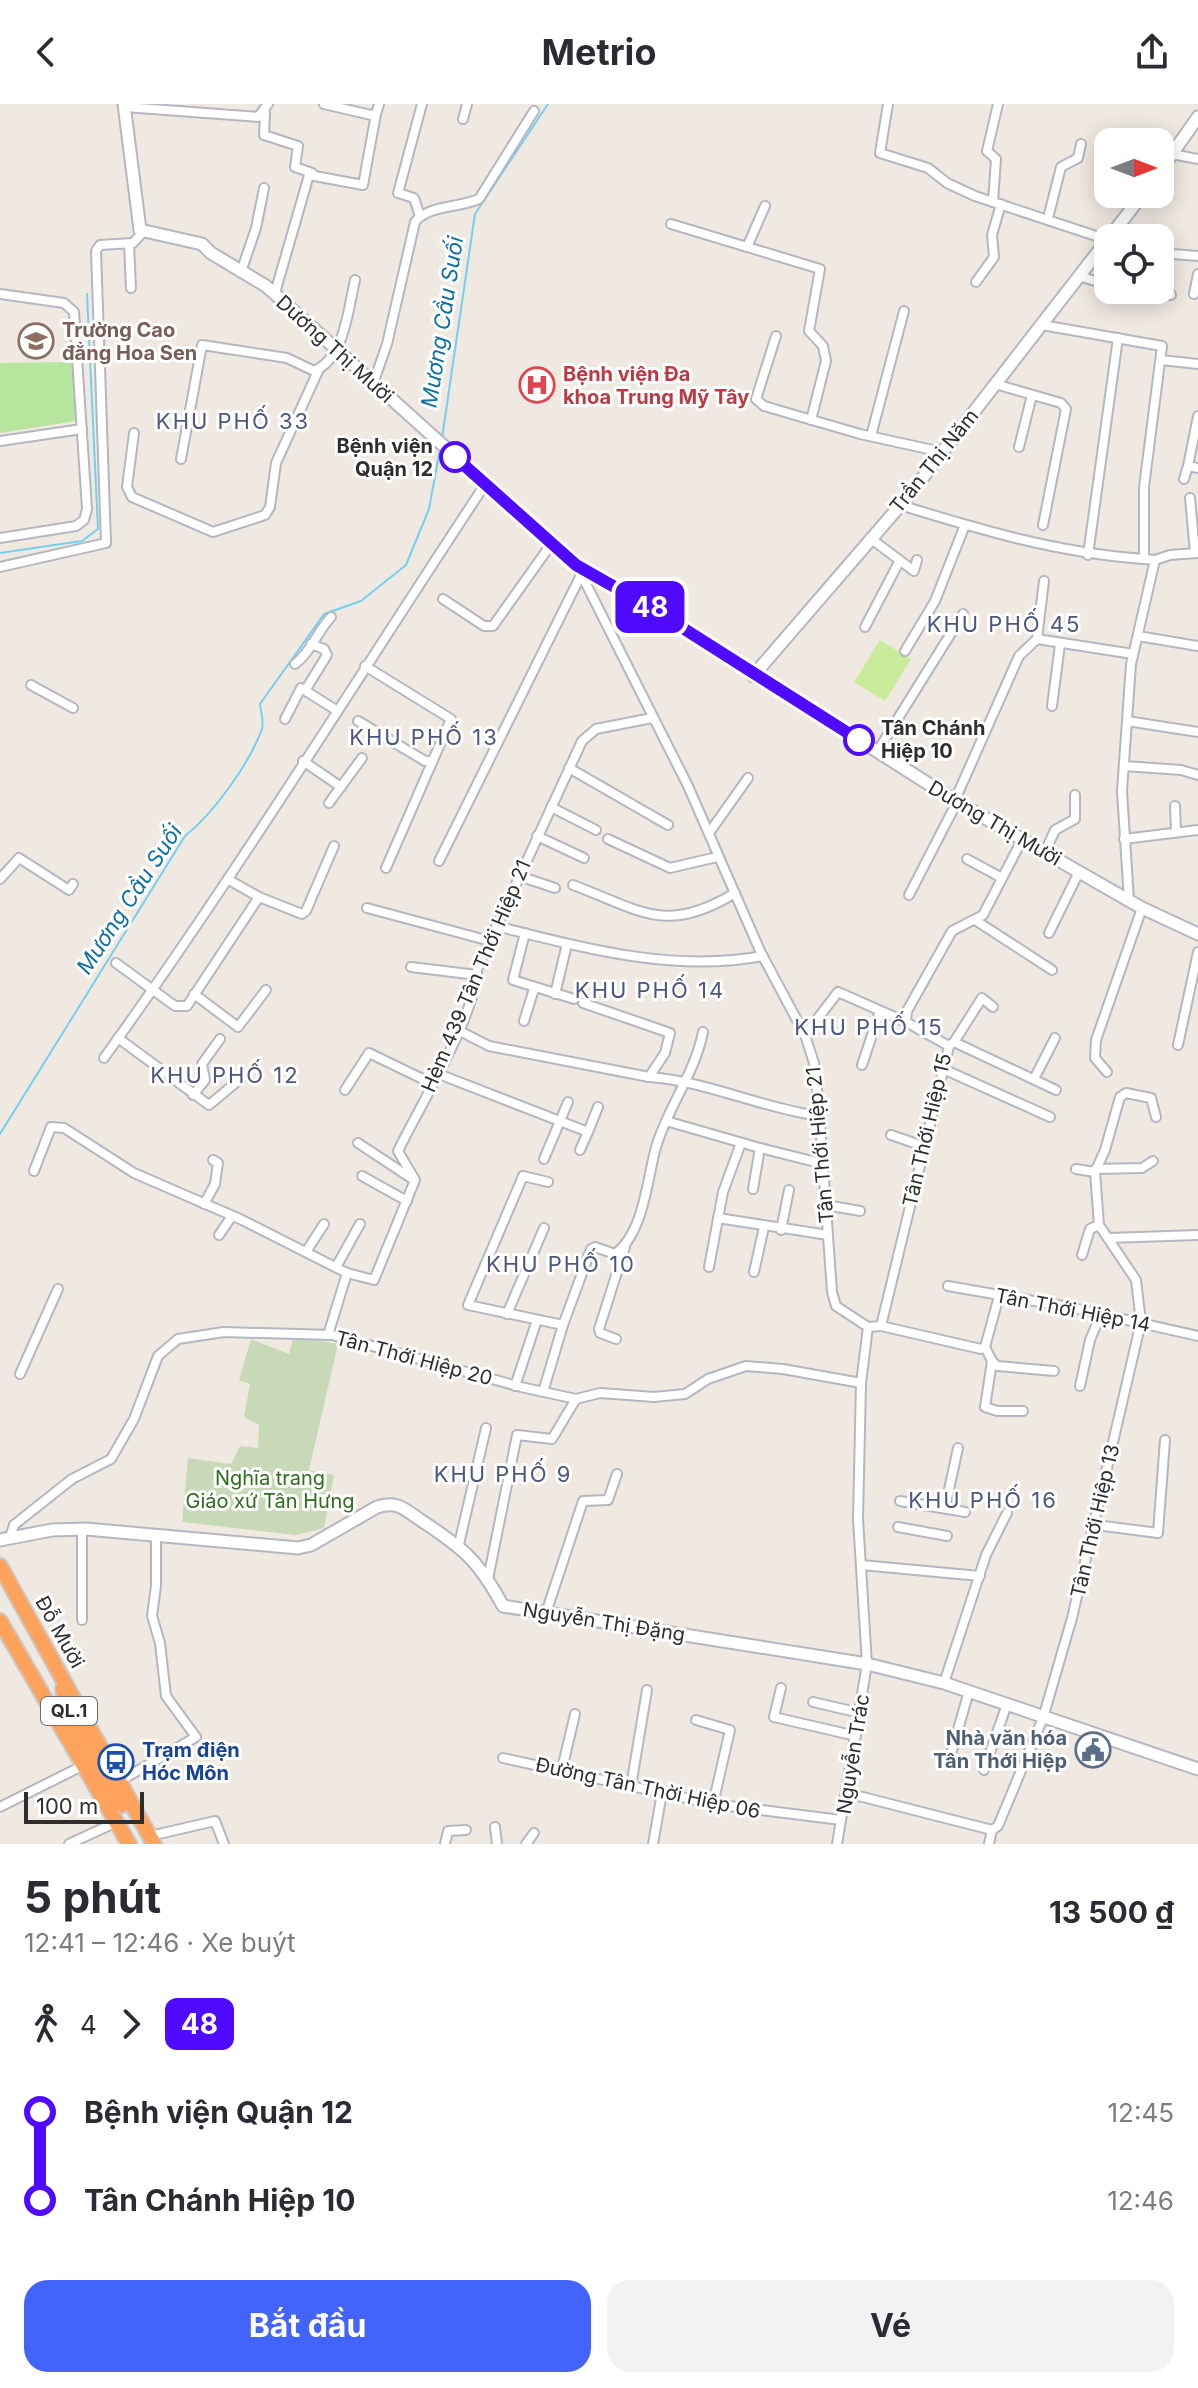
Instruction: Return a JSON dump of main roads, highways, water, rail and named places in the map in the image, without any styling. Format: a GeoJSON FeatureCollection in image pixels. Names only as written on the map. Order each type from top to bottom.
{"type":"FeatureCollection","features":[{"type":"Feature","properties":{"kind":"highway","name":"Đỗ Mười"},"geometry":{"type":"LineString","coordinates":[[0,1566],[120,1781],[149,1841]]}},
{"type":"Feature","properties":{"kind":"highway","name":"Đỗ Mười"},"geometry":{"type":"LineString","coordinates":[[0,1577],[149,1841]]}},
{"type":"Feature","properties":{"kind":"highway","name":"QL.1"},"geometry":{"type":"LineString","coordinates":[[0,1621],[81,1767],[118,1844]]}},
{"type":"Feature","properties":{"kind":"highway","name":"QL.1"},"geometry":{"type":"LineString","coordinates":[[0,1631],[129,1844]]}},
{"type":"Feature","properties":{"kind":"waterway","name":"Mương Cầu Suối"},"geometry":{"type":"LineString","coordinates":[[442,438],[475,214],[548,104]]}},
{"type":"Feature","properties":{"kind":"waterway"},"geometry":{"type":"LineString","coordinates":[[0,553],[82,541],[98,529],[87,294]]}},
{"type":"Feature","properties":{"kind":"waterway","name":"Mương Cầu Suối"},"geometry":{"type":"LineString","coordinates":[[0,1134],[185,836],[219,801],[240,772],[262,729],[260,704],[324,614],[361,601],[406,565],[429,509],[440,449]]}},
{"type":"Feature","properties":{"kind":"place","name":"Trường Cao đẳng Hoa Sen"},"geometry":{"type":"Point","coordinates":[36,341]}},
{"type":"Feature","properties":{"kind":"place","name":"Bệnh viện Đa khoa Trung Mỹ Tây"},"geometry":{"type":"Point","coordinates":[537,385]}},
{"type":"Feature","properties":{"kind":"place","name":"Bệnh viện Quận 12"},"geometry":{"type":"Point","coordinates":[455,457]}},
{"type":"Feature","properties":{"kind":"place","name":"Tân Chánh Hiệp 10"},"geometry":{"type":"Point","coordinates":[859,740]}},
{"type":"Feature","properties":{"kind":"place","name":"Nhà văn hóa Tân Thới Hiệp"},"geometry":{"type":"Point","coordinates":[1093,1750]}},
{"type":"Feature","properties":{"kind":"place","name":"Trạm điện Hóc Môn"},"geometry":{"type":"Point","coordinates":[116,1762]}},
{"type":"Feature","properties":{"kind":"district","name":"KHU PHỐ 33"},"geometry":{"type":"Point","coordinates":[233,421]}},
{"type":"Feature","properties":{"kind":"district","name":"KHU PHỐ 45"},"geometry":{"type":"Point","coordinates":[1004,624]}},
{"type":"Feature","properties":{"kind":"district","name":"KHU PHỐ 13"},"geometry":{"type":"Point","coordinates":[424,737]}},
{"type":"Feature","properties":{"kind":"district","name":"KHU PHỐ 14"},"geometry":{"type":"Point","coordinates":[650,990]}},
{"type":"Feature","properties":{"kind":"district","name":"KHU PHỐ 15"},"geometry":{"type":"Point","coordinates":[869,1027]}},
{"type":"Feature","properties":{"kind":"district","name":"KHU PHỐ 12"},"geometry":{"type":"Point","coordinates":[225,1075]}},
{"type":"Feature","properties":{"kind":"district","name":"KHU PHỐ 10"},"geometry":{"type":"Point","coordinates":[561,1264]}},
{"type":"Feature","properties":{"kind":"district","name":"KHU PHỐ 9"},"geometry":{"type":"Point","coordinates":[503,1474]}},
{"type":"Feature","properties":{"kind":"district","name":"KHU PHỐ 16"},"geometry":{"type":"Point","coordinates":[983,1500]}},
{"type":"Feature","properties":{"kind":"park label","name":"Nghĩa trang Giáo xứ Tân Hưng"},"geometry":{"type":"Point","coordinates":[270,1490]}}]}
